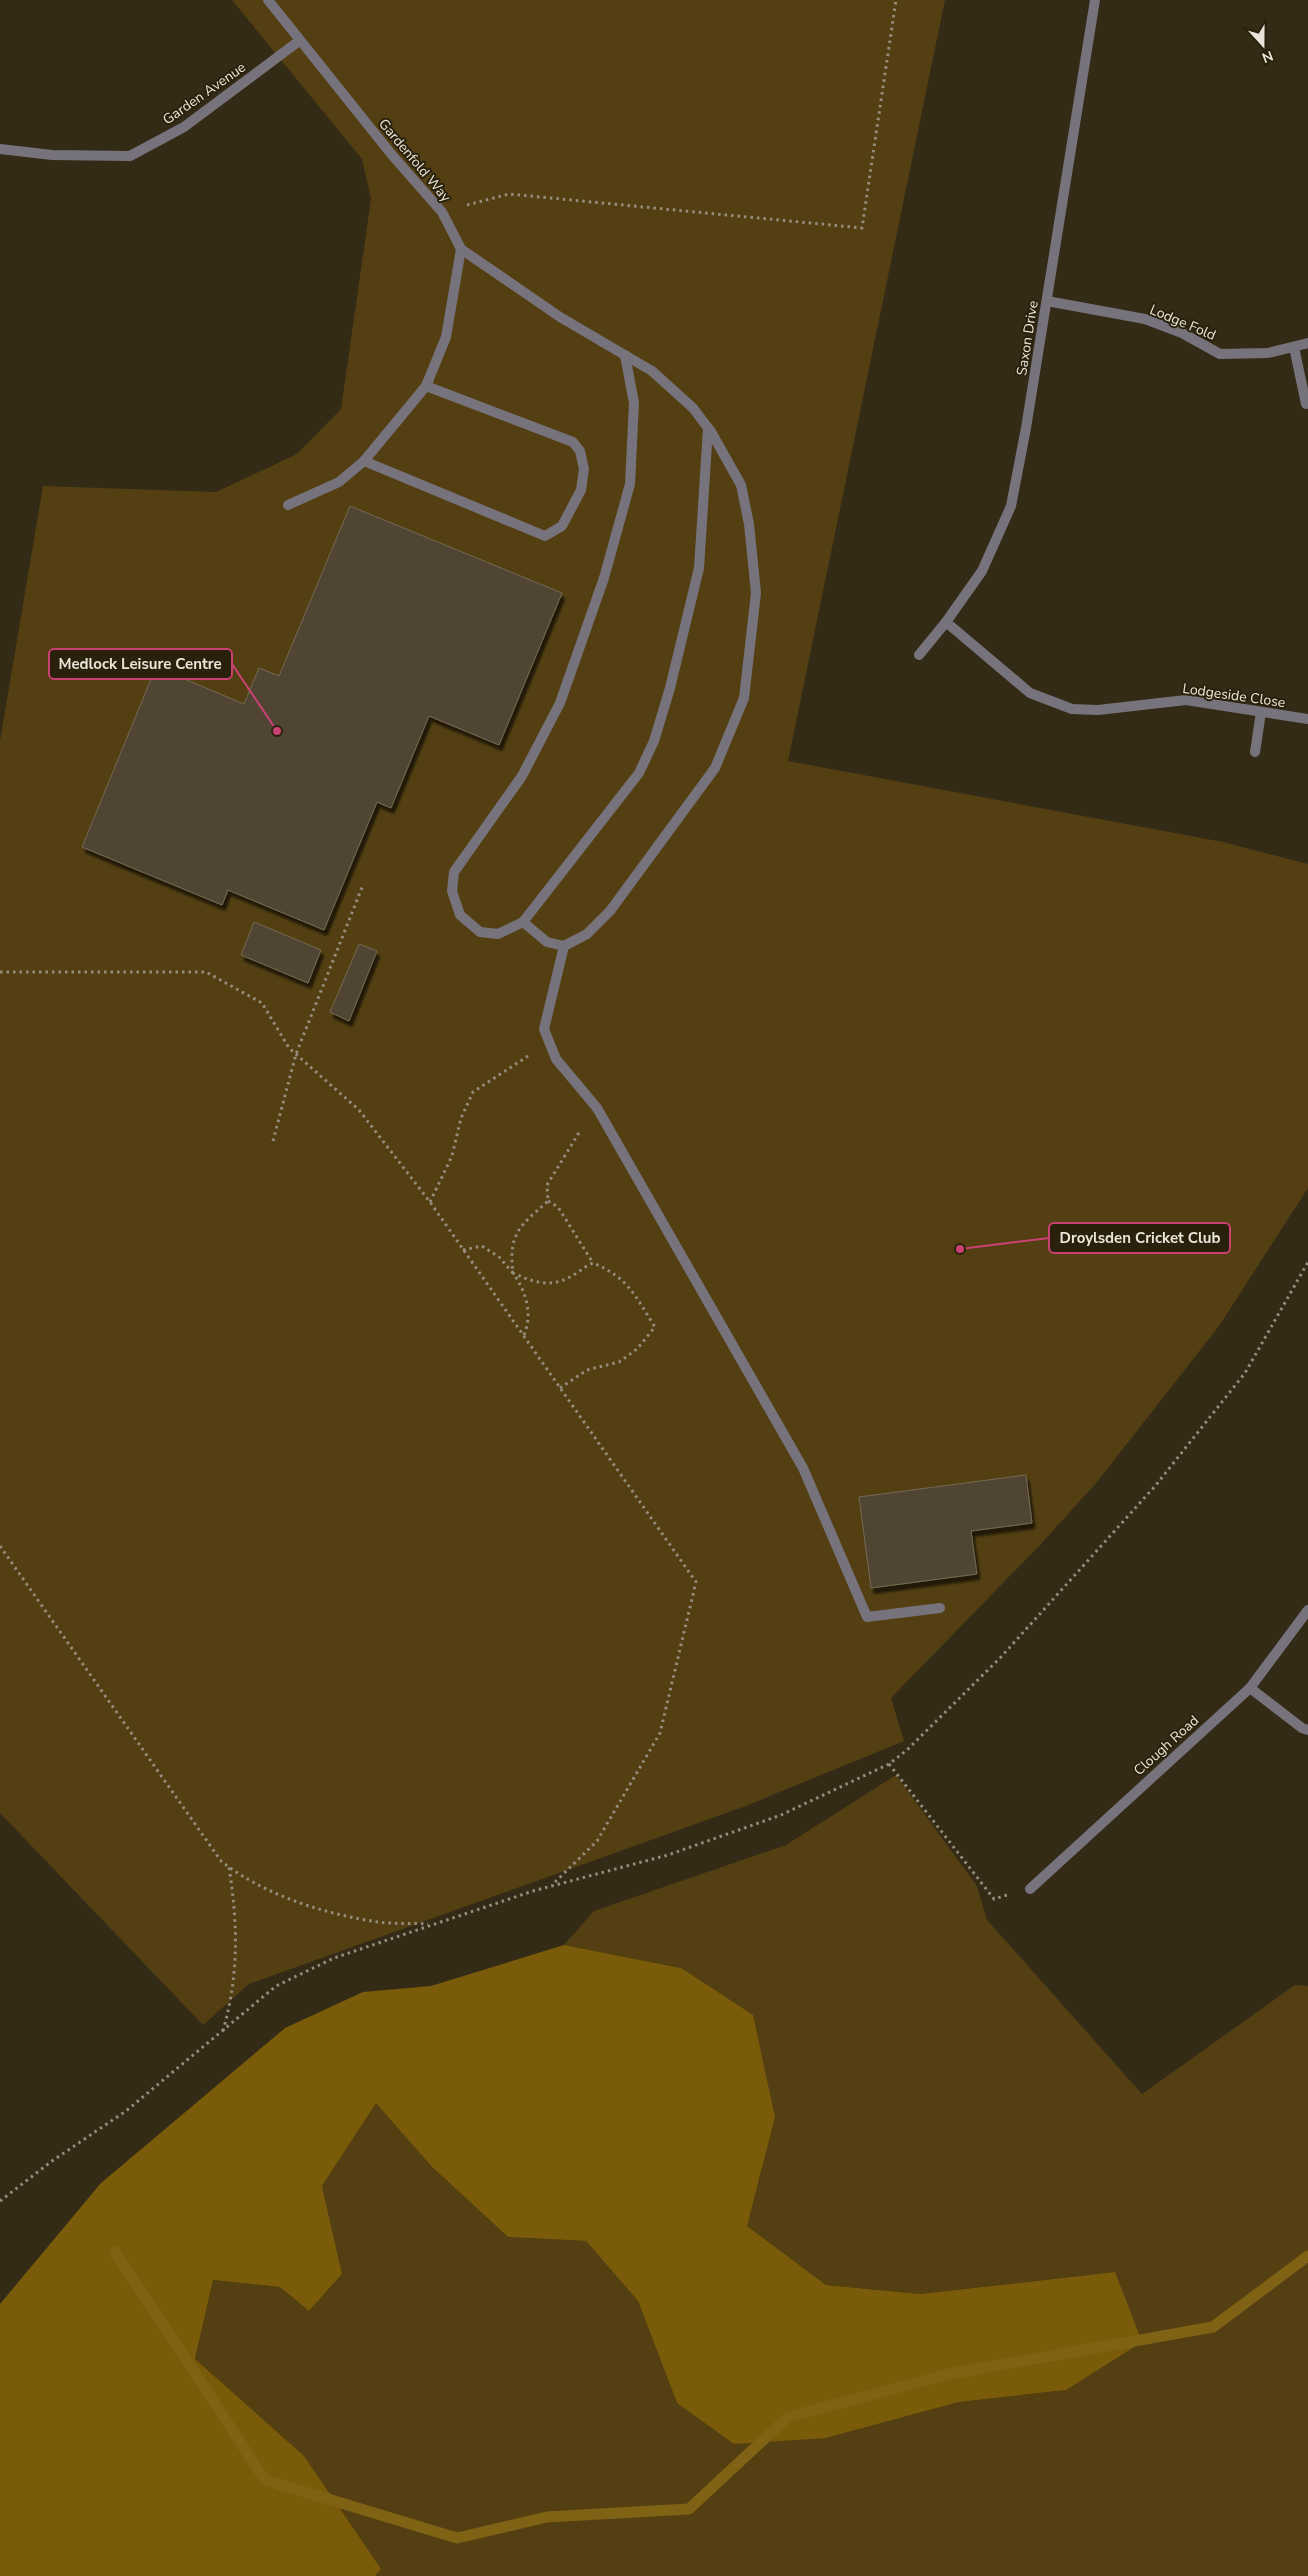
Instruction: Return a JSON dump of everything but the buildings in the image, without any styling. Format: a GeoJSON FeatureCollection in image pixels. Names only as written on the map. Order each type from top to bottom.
{"type":"FeatureCollection","features":[{"type":"Feature","properties":{"kind":"street","name":"Gardenfold Way"},"geometry":{"type":"LineString","coordinates":[[268,0],[392,155],[442,212],[461,250]]}},
{"type":"Feature","properties":{"kind":"street","name":"Saxon Drive"},"geometry":{"type":"LineString","coordinates":[[919,655],[946,622],[982,571],[1011,506],[1047,301],[1095,0]]}},
{"type":"Feature","properties":{"kind":"street","name":"Garden Avenue"},"geometry":{"type":"LineString","coordinates":[[0,149],[52,155],[130,156],[184,127],[299,41]]}},
{"type":"Feature","properties":{"kind":"street"},"geometry":{"type":"LineString","coordinates":[[288,505],[339,482],[364,461],[426,386],[446,337],[461,250],[560,317],[652,371],[693,408],[708,428],[741,486],[749,524],[756,593],[744,698],[715,768],[610,911],[587,934],[564,946],[547,942],[523,922]]}},
{"type":"Feature","properties":{"kind":"street","name":"Lodge Fold"},"geometry":{"type":"LineString","coordinates":[[1047,301],[1145,319],[1182,333],[1220,354],[1260,354],[1308,343]]}},
{"type":"Feature","properties":{"kind":"street"},"geometry":{"type":"LineString","coordinates":[[1294,347],[1306,404]]}},
{"type":"Feature","properties":{"kind":"street"},"geometry":{"type":"LineString","coordinates":[[625,355],[634,403],[630,484],[604,578],[560,703],[522,776],[454,872],[452,891],[460,915],[480,932],[498,934],[523,922],[639,773],[654,741],[670,688],[699,568],[708,428]]}},
{"type":"Feature","properties":{"kind":"street"},"geometry":{"type":"LineString","coordinates":[[364,461],[545,536],[562,526],[581,490],[584,469],[580,451],[573,442],[426,386]]}},
{"type":"Feature","properties":{"kind":"street","name":"Lodgeside Close"},"geometry":{"type":"LineString","coordinates":[[946,622],[1030,693],[1072,709],[1098,710],[1186,700],[1308,720]]}},
{"type":"Feature","properties":{"kind":"street"},"geometry":{"type":"LineString","coordinates":[[1255,752],[1261,712]]}},
{"type":"Feature","properties":{"kind":"street"},"geometry":{"type":"LineString","coordinates":[[564,946],[544,1029],[556,1059],[597,1108],[802,1468],[867,1618],[940,1608]]}},
{"type":"Feature","properties":{"kind":"street","name":"Clough Road"},"geometry":{"type":"LineString","coordinates":[[1030,1889],[1250,1688],[1308,1610]]}},
{"type":"Feature","properties":{"kind":"street"},"geometry":{"type":"LineString","coordinates":[[1250,1688],[1302,1728],[1308,1730]]}},
{"type":"Feature","properties":{"kind":"path"},"geometry":{"type":"LineString","coordinates":[[442,212],[509,194],[862,228],[896,0]]}},
{"type":"Feature","properties":{"kind":"path"},"geometry":{"type":"LineString","coordinates":[[273,1141],[296,1054],[363,885]]}},
{"type":"Feature","properties":{"kind":"path"},"geometry":{"type":"LineString","coordinates":[[0,972],[206,972],[262,1003],[289,1048],[359,1110],[430,1202],[696,1582],[660,1734],[598,1841],[550,1887]]}},
{"type":"Feature","properties":{"kind":"path"},"geometry":{"type":"LineString","coordinates":[[430,1202],[452,1156],[461,1118],[473,1092],[549,1043]]}},
{"type":"Feature","properties":{"kind":"path"},"geometry":{"type":"LineString","coordinates":[[548,1201],[547,1185],[572,1143],[597,1108]]}},
{"type":"Feature","properties":{"kind":"path"},"geometry":{"type":"LineString","coordinates":[[548,1201],[558,1207],[594,1263],[612,1270],[625,1281],[655,1327],[637,1349],[619,1362],[587,1370],[560,1388]]}},
{"type":"Feature","properties":{"kind":"path"},"geometry":{"type":"LineString","coordinates":[[513,1273],[512,1248],[519,1226],[548,1201]]}},
{"type":"Feature","properties":{"kind":"path"},"geometry":{"type":"LineString","coordinates":[[463,1250],[482,1246],[499,1257],[513,1273],[525,1291],[529,1323],[524,1336]]}},
{"type":"Feature","properties":{"kind":"path"},"geometry":{"type":"LineString","coordinates":[[0,2201],[52,2161],[126,2111],[276,1986],[334,1958],[431,1924],[550,1887],[668,1855],[782,1815],[889,1764],[907,1750],[1001,1657],[1156,1484],[1245,1372],[1308,1262]]}},
{"type":"Feature","properties":{"kind":"path"},"geometry":{"type":"LineString","coordinates":[[513,1273],[535,1283],[554,1283],[569,1278],[594,1263]]}},
{"type":"Feature","properties":{"kind":"path"},"geometry":{"type":"LineString","coordinates":[[0,1546],[220,1860],[235,1872],[305,1905],[378,1922],[431,1924]]}},
{"type":"Feature","properties":{"kind":"path"},"geometry":{"type":"LineString","coordinates":[[889,1764],[994,1899],[1030,1889]]}},
{"type":"Feature","properties":{"kind":"path"},"geometry":{"type":"LineString","coordinates":[[223,2032],[229,2011],[237,1955],[236,1909],[229,1867]]}},
{"type":"Feature","properties":{"kind":"shaded area"},"geometry":{"type":"Polygon","coordinates":[[[232,0],[945,0],[788,761],[1223,842],[1308,864],[1308,1188],[1219,1326],[1097,1482],[1040,1545],[891,1698],[904,1741],[743,1807],[249,1984],[203,2025],[0,1813],[0,741],[43,486],[216,492],[297,454],[341,409],[371,199],[362,159],[232,0]]]}},
{"type":"Feature","properties":{"kind":"shaded area"},"geometry":{"type":"Polygon","coordinates":[[[896,1775],[977,1886],[987,1920],[1142,2094],[1295,1985],[1308,1986],[1308,2576],[375,2576],[381,2569],[195,2360],[213,2280],[280,2287],[309,2311],[342,2274],[322,2186],[376,2102],[432,2167],[508,2237],[586,2241],[638,2301],[677,2403],[826,2438],[959,2402],[1066,2390],[1115,2272],[920,2294],[826,2285],[746,2226],[762,2169],[681,1968],[564,1945],[594,1911],[786,1845],[896,1775]]]}},
{"type":"Feature","properties":{"kind":"shaded area"},"geometry":{"type":"Polygon","coordinates":[[[564,1945],[681,1968],[753,2015],[775,2117],[747,2226],[826,2285],[920,2294],[1115,2272],[1142,2342],[1066,2390],[959,2402],[826,2438],[734,2444],[677,2403],[638,2301],[586,2241],[508,2237],[432,2167],[376,2103],[322,2186],[342,2274],[309,2311],[280,2287],[213,2280],[195,2359],[304,2456],[381,2569],[375,2576],[0,2576],[0,2304],[101,2183],[285,2028],[363,1992],[431,1986],[564,1945]]]}},
{"type":"Feature","properties":{"kind":"waterway"},"geometry":{"type":"LineString","coordinates":[[115,2252],[265,2480],[457,2538],[547,2517],[689,2509],[788,2417],[949,2374],[1213,2327],[1308,2256]]}},
{"type":"Feature","properties":{"kind":"place","name":"Medlock Leisure Centre"},"geometry":{"type":"Point","coordinates":[277,731]}},
{"type":"Feature","properties":{"kind":"place","name":"Droylsden Cricket Club"},"geometry":{"type":"Point","coordinates":[960,1249]}}]}
